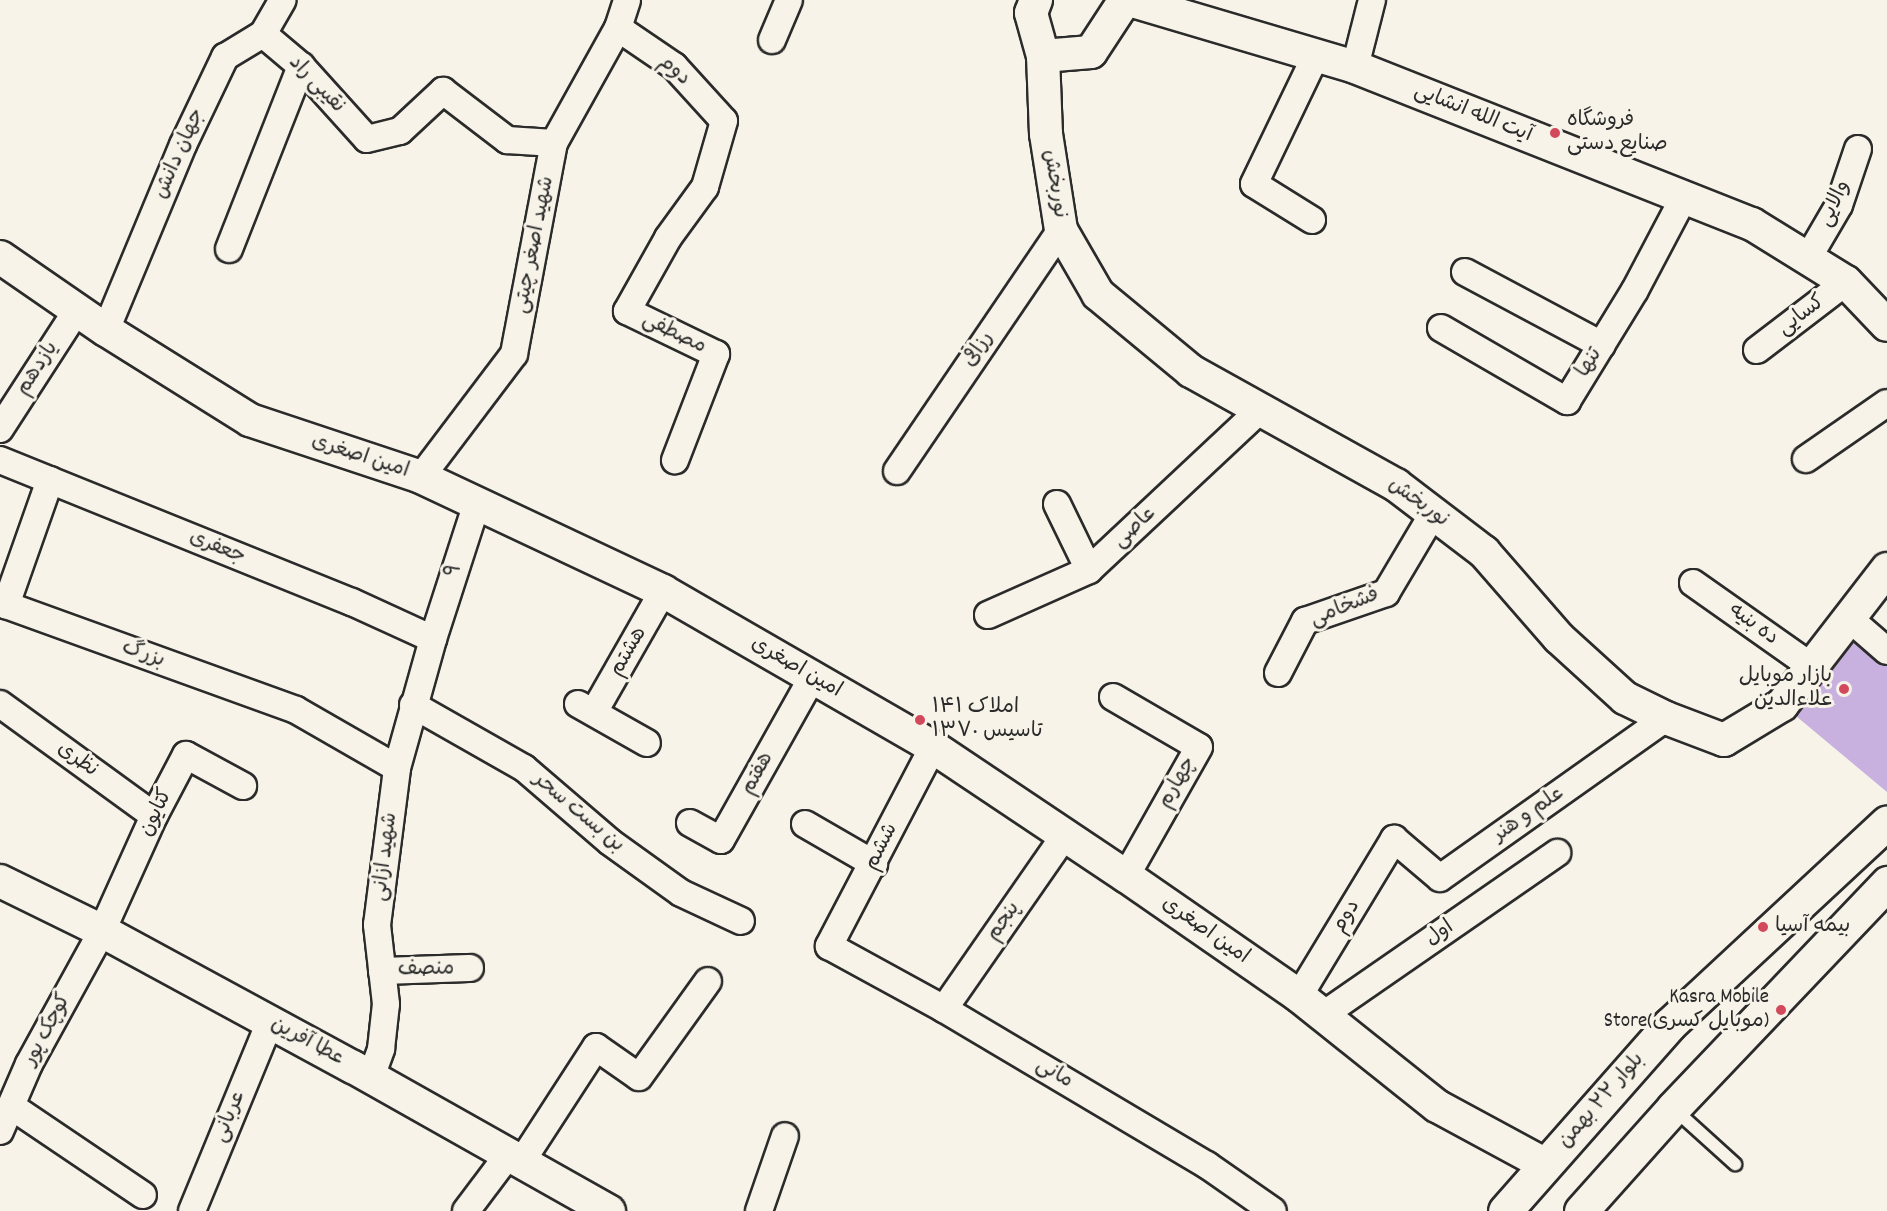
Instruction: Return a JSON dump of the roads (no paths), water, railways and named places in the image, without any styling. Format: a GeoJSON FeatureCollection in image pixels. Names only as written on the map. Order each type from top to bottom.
{"type":"FeatureCollection","features":[{"type":"Feature","properties":{"kind":"main road","name":"بلوار ۲۲ بهمن"},"geometry":{"type":"LineString","coordinates":[[1505,1211],[1670,1024],[1887,822]]}},
{"type":"Feature","properties":{"kind":"main road"},"geometry":{"type":"LineString","coordinates":[[1581,1211],[1672,1108],[1887,883]]}},
{"type":"Feature","properties":{"kind":"main road"},"geometry":{"type":"LineString","coordinates":[[1802,903],[1834,937]]}},
{"type":"Feature","properties":{"kind":"street","name":"جهان دانش"},"geometry":{"type":"LineString","coordinates":[[106,330],[183,145],[225,57],[263,34],[283,0]]}},
{"type":"Feature","properties":{"kind":"street","name":"شهید اصغر چیتی"},"geometry":{"type":"LineString","coordinates":[[422,477],[514,354],[554,143],[618,28],[627,0]]}},
{"type":"Feature","properties":{"kind":"street"},"geometry":{"type":"LineString","coordinates":[[772,40],[789,0]]}},
{"type":"Feature","properties":{"kind":"street","name":"نوربخش"},"geometry":{"type":"LineString","coordinates":[[1036,0],[1031,13],[1043,56],[1046,134],[1061,230],[1098,294],[1191,370],[1396,485],[1484,552],[1559,638],[1625,698],[1666,718],[1724,740],[1782,705],[1887,569]]}},
{"type":"Feature","properties":{"kind":"street"},"geometry":{"type":"LineString","coordinates":[[1043,56],[1090,52],[1127,0]]}},
{"type":"Feature","properties":{"kind":"street","name":"آیت الله انشایی"},"geometry":{"type":"LineString","coordinates":[[1127,0],[1355,67],[1752,224],[1846,282],[1887,325]]}},
{"type":"Feature","properties":{"kind":"street"},"geometry":{"type":"LineString","coordinates":[[1355,67],[1372,0]]}},
{"type":"Feature","properties":{"kind":"street","name":"دوم"},"geometry":{"type":"LineString","coordinates":[[618,28],[674,66],[724,121]]}},
{"type":"Feature","properties":{"kind":"street","name":"نقیبی راد"},"geometry":{"type":"LineString","coordinates":[[263,34],[301,66],[367,139],[400,131],[443,91],[507,140],[554,143]]}},
{"type":"Feature","properties":{"kind":"street"},"geometry":{"type":"LineString","coordinates":[[1312,220],[1254,184],[1315,57]]}},
{"type":"Feature","properties":{"kind":"street"},"geometry":{"type":"LineString","coordinates":[[229,249],[301,66]]}},
{"type":"Feature","properties":{"kind":"street","name":"مصطفی"},"geometry":{"type":"LineString","coordinates":[[675,460],[716,354],[627,311],[668,238],[705,187],[724,121]]}},
{"type":"Feature","properties":{"kind":"street","name":"والایی"},"geometry":{"type":"LineString","coordinates":[[1808,258],[1839,206],[1858,149]]}},
{"type":"Feature","properties":{"kind":"street","name":"تنها"},"geometry":{"type":"LineString","coordinates":[[1441,328],[1567,402],[1635,290],[1684,197]]}},
{"type":"Feature","properties":{"kind":"street","name":"رزاقی"},"geometry":{"type":"LineString","coordinates":[[897,471],[1061,230]]}},
{"type":"Feature","properties":{"kind":"street","name":"امین اصغری"},"geometry":{"type":"LineString","coordinates":[[0,257],[106,330],[250,420],[422,477],[663,591],[933,747],[1126,876],[1299,996],[1437,1106],[1546,1165]]}},
{"type":"Feature","properties":{"kind":"street"},"geometry":{"type":"LineString","coordinates":[[1465,272],[1602,345]]}},
{"type":"Feature","properties":{"kind":"street","name":"کسایی"},"geometry":{"type":"LineString","coordinates":[[1757,350],[1846,282]]}},
{"type":"Feature","properties":{"kind":"street","name":"یازدهم"},"geometry":{"type":"LineString","coordinates":[[0,429],[77,310]]}},
{"type":"Feature","properties":{"kind":"street"},"geometry":{"type":"LineString","coordinates":[[1806,459],[1887,403]]}},
{"type":"Feature","properties":{"kind":"street","name":"عاصی"},"geometry":{"type":"LineString","coordinates":[[988,615],[1089,570],[1261,409]]}},
{"type":"Feature","properties":{"kind":"street","name":"جعفری"},"geometry":{"type":"LineString","coordinates":[[0,460],[352,602],[433,639]]}},
{"type":"Feature","properties":{"kind":"street","name":"بزرگ"},"geometry":{"type":"LineString","coordinates":[[50,480],[6,605],[296,710],[397,768]]}},
{"type":"Feature","properties":{"kind":"street","name":"۹"},"geometry":{"type":"LineString","coordinates":[[433,639],[477,503]]}},
{"type":"Feature","properties":{"kind":"street"},"geometry":{"type":"LineString","coordinates":[[1058,504],[1089,570]]}},
{"type":"Feature","properties":{"kind":"street","name":"فشخامی"},"geometry":{"type":"LineString","coordinates":[[1278,673],[1305,621],[1386,593],[1433,514]]}},
{"type":"Feature","properties":{"kind":"street","name":"ده بنیه"},"geometry":{"type":"LineString","coordinates":[[1693,583],[1812,667]]}},
{"type":"Feature","properties":{"kind":"street","name":"هشتم"},"geometry":{"type":"LineString","coordinates":[[647,743],[586,708],[663,591]]}},
{"type":"Feature","properties":{"kind":"street"},"geometry":{"type":"LineString","coordinates":[[1850,619],[1887,651]]}},
{"type":"Feature","properties":{"kind":"street","name":"شهید ازانی"},"geometry":{"type":"LineString","coordinates":[[371,1077],[381,1049],[386,1004],[377,925],[397,768],[433,639]]}},
{"type":"Feature","properties":{"kind":"street","name":"هفتم"},"geometry":{"type":"LineString","coordinates":[[690,823],[721,840],[812,678]]}},
{"type":"Feature","properties":{"kind":"street","name":"چهارم"},"geometry":{"type":"LineString","coordinates":[[1113,696],[1199,747],[1126,876]]}},
{"type":"Feature","properties":{"kind":"street","name":"نظری"},"geometry":{"type":"LineString","coordinates":[[0,704],[154,816]]}},
{"type":"Feature","properties":{"kind":"street","name":"بن بست سحر"},"geometry":{"type":"LineString","coordinates":[[413,705],[524,768],[609,842],[681,893],[741,921]]}},
{"type":"Feature","properties":{"kind":"street","name":"علم و هنر"},"geometry":{"type":"LineString","coordinates":[[1394,839],[1440,878],[1666,718]]}},
{"type":"Feature","properties":{"kind":"street","name":"ششم"},"geometry":{"type":"LineString","coordinates":[[829,946],[874,864],[933,747]]}},
{"type":"Feature","properties":{"kind":"street","name":"کتایون"},"geometry":{"type":"LineString","coordinates":[[102,931],[154,816],[186,755],[243,786]]}},
{"type":"Feature","properties":{"kind":"street"},"geometry":{"type":"LineString","coordinates":[[805,824],[874,864]]}},
{"type":"Feature","properties":{"kind":"street","name":"پنجم"},"geometry":{"type":"LineString","coordinates":[[944,1009],[1065,835]]}},
{"type":"Feature","properties":{"kind":"street","name":"دوم"},"geometry":{"type":"LineString","coordinates":[[1299,996],[1394,839]]}},
{"type":"Feature","properties":{"kind":"street","name":"اول"},"geometry":{"type":"LineString","coordinates":[[1323,1015],[1557,853]]}},
{"type":"Feature","properties":{"kind":"street","name":"عطا آفرین"},"geometry":{"type":"LineString","coordinates":[[0,881],[102,931],[270,1022],[516,1157],[609,1211]]}},
{"type":"Feature","properties":{"kind":"street","name":"کوچک پور"},"geometry":{"type":"LineString","coordinates":[[0,1131],[29,1064],[102,931]]}},
{"type":"Feature","properties":{"kind":"street","name":"مانی"},"geometry":{"type":"LineString","coordinates":[[829,946],[944,1009],[1207,1165],[1273,1211]]}},
{"type":"Feature","properties":{"kind":"street","name":"منصف"},"geometry":{"type":"LineString","coordinates":[[382,971],[470,968]]}},
{"type":"Feature","properties":{"kind":"street"},"geometry":{"type":"LineString","coordinates":[[466,1211],[516,1157],[596,1047],[639,1077],[708,981]]}},
{"type":"Feature","properties":{"kind":"street","name":"عربانی"},"geometry":{"type":"LineString","coordinates":[[192,1211],[270,1022]]}},
{"type":"Feature","properties":{"kind":"street"},"geometry":{"type":"LineString","coordinates":[[11,1107],[143,1195]]}},
{"type":"Feature","properties":{"kind":"street"},"geometry":{"type":"LineString","coordinates":[[759,1211],[785,1136]]}},
{"type":"Feature","properties":{"kind":"lane"},"geometry":{"type":"LineString","coordinates":[[1672,1108],[1735,1164]]}},
{"type":"Feature","properties":{"kind":"place","name":"فروشگاه صنایع دستی"},"geometry":{"type":"Point","coordinates":[1555,133]}},
{"type":"Feature","properties":{"kind":"place","name":"بازار موبایل علاءالدین"},"geometry":{"type":"Point","coordinates":[1844,689]}},
{"type":"Feature","properties":{"kind":"place","name":"املاک ۱۴۱ تاسیس ۱۳۷۰"},"geometry":{"type":"Point","coordinates":[920,720]}},
{"type":"Feature","properties":{"kind":"place","name":"بیمه آسیا"},"geometry":{"type":"Point","coordinates":[1763,927]}},
{"type":"Feature","properties":{"kind":"place","name":"Kasra Mobile Store(موبایل کسری)"},"geometry":{"type":"Point","coordinates":[1781,1010]}}]}
